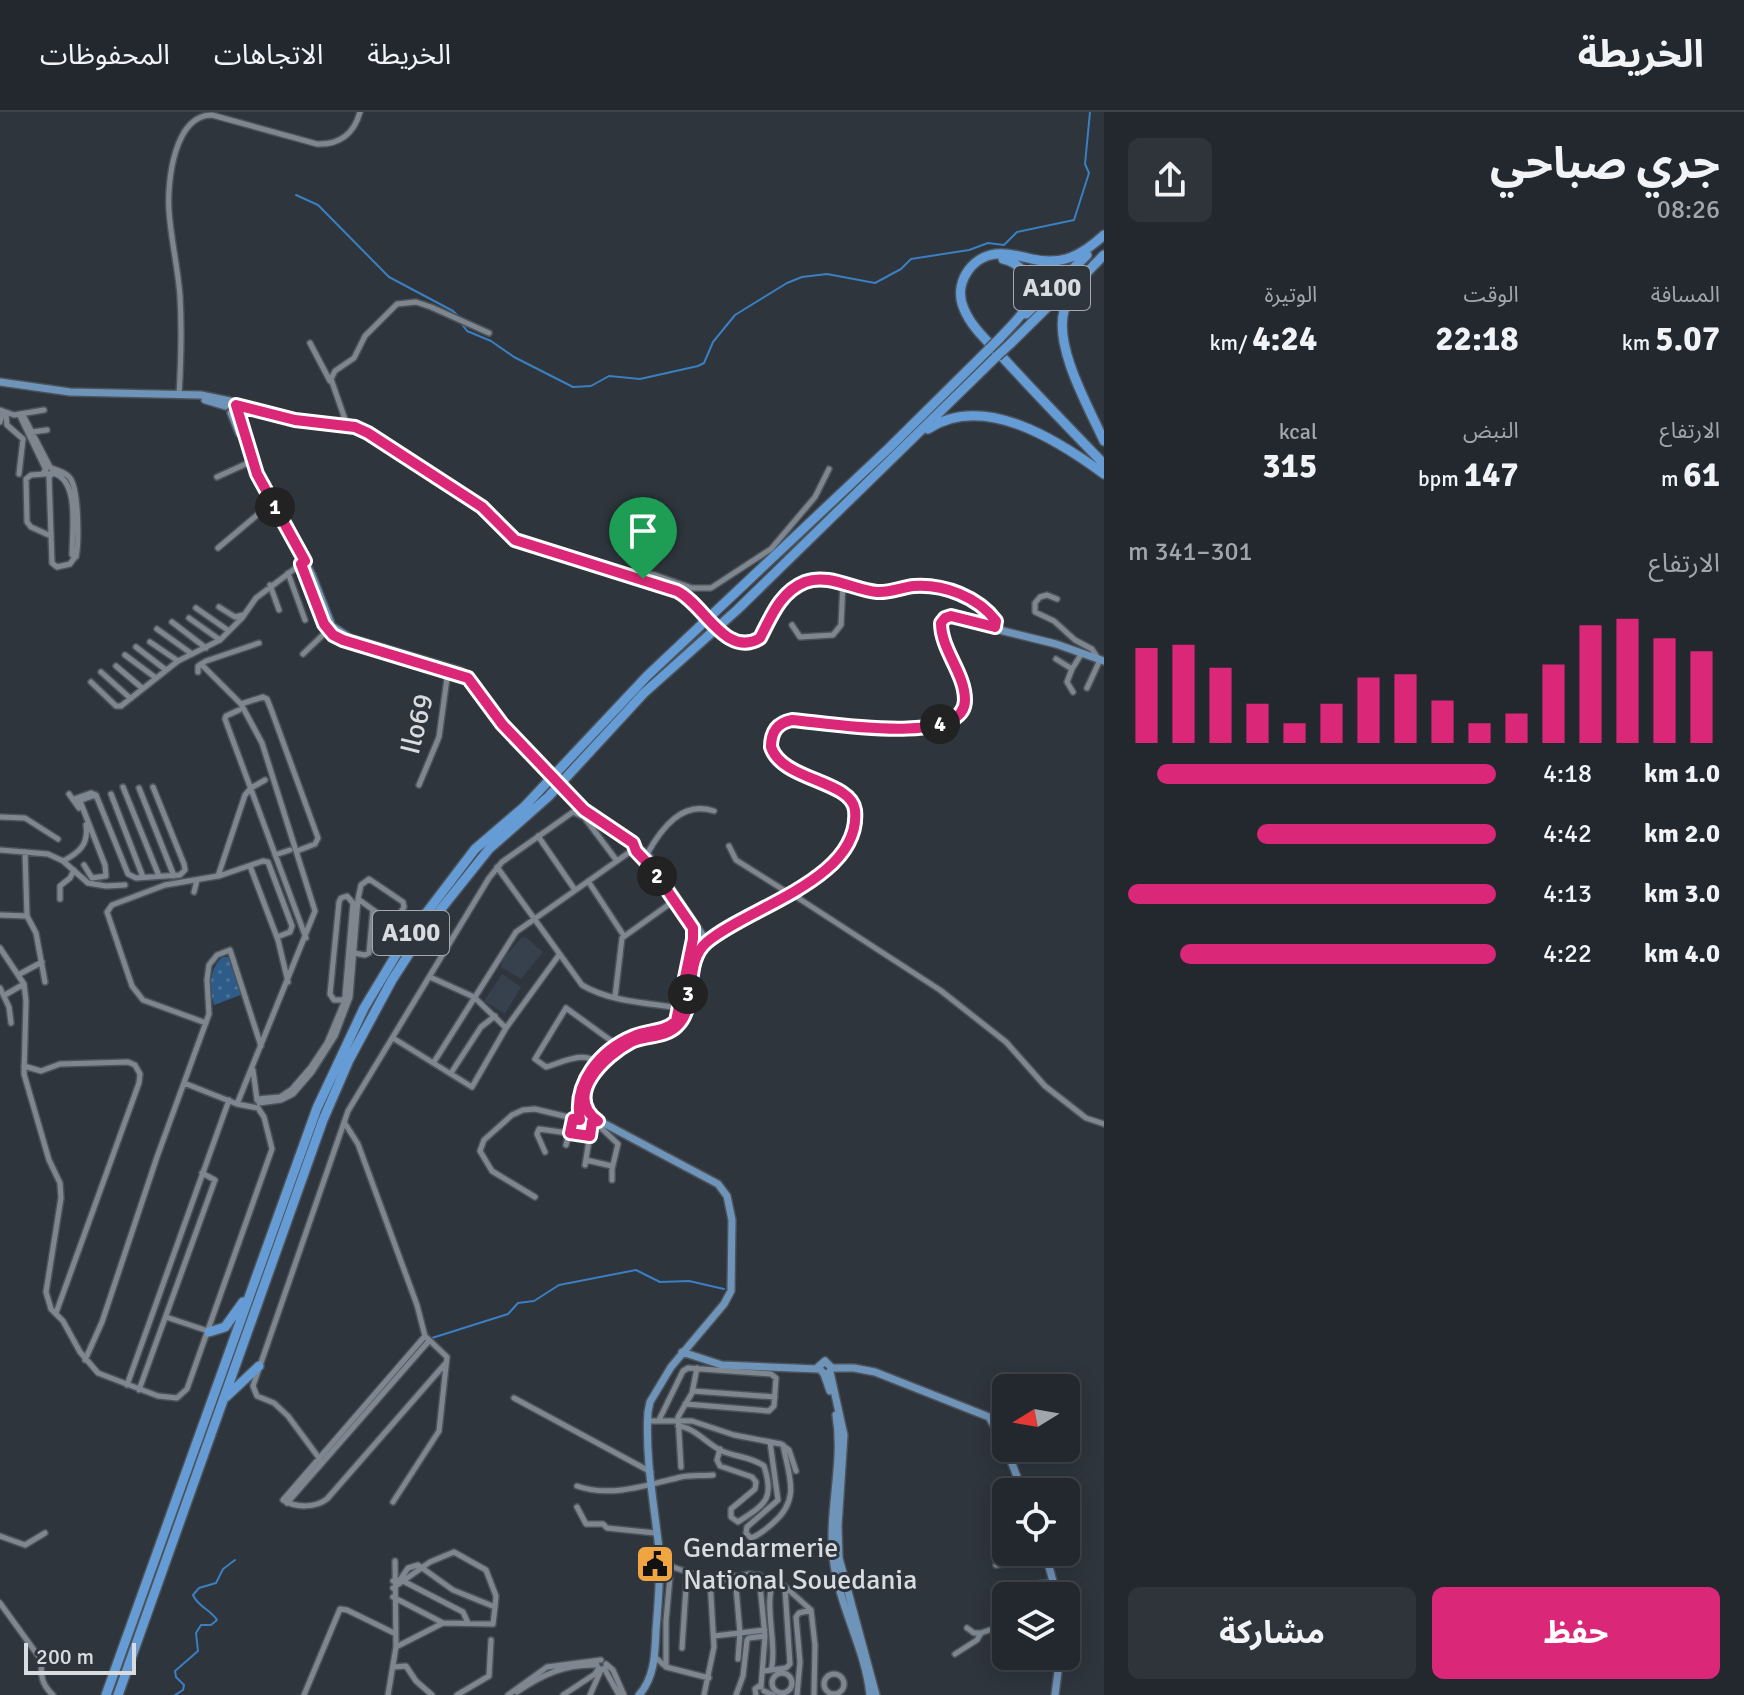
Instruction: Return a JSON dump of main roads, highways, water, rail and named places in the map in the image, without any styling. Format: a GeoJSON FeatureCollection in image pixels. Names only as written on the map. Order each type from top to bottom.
{"type":"FeatureCollection","features":[{"type":"Feature","properties":{"kind":"highway","name":"A100"},"geometry":{"type":"LineString","coordinates":[[1005,341],[1104,237]]}},
{"type":"Feature","properties":{"kind":"highway"},"geometry":{"type":"LineString","coordinates":[[1104,237],[1080,255],[1064,260],[1045,261],[996,254],[981,259],[964,275],[960,295],[967,316],[981,334],[1104,464]]}},
{"type":"Feature","properties":{"kind":"highway","name":"A100"},"geometry":{"type":"LineString","coordinates":[[106,1695],[309,1128],[341,1053],[373,992],[434,900],[475,849],[524,807],[647,676],[993,352],[1104,255]]}},
{"type":"Feature","properties":{"kind":"highway"},"geometry":{"type":"LineString","coordinates":[[1104,255],[1069,297],[1062,319],[1062,335],[1072,367],[1104,441]]}},
{"type":"Feature","properties":{"kind":"highway"},"geometry":{"type":"LineString","coordinates":[[1005,341],[1026,308],[1031,287],[1028,275],[1020,266],[998,258],[982,264],[969,277],[965,292],[970,310],[1007,354],[1104,456]]}},
{"type":"Feature","properties":{"kind":"highway","name":"A100"},"geometry":{"type":"LineString","coordinates":[[118,1695],[336,1088],[376,1008],[425,929],[489,849],[549,796],[644,693],[738,609],[897,454],[993,352]]}},
{"type":"Feature","properties":{"kind":"highway"},"geometry":{"type":"LineString","coordinates":[[897,454],[938,423],[953,418],[981,417],[1033,429],[1104,474]]}},
{"type":"Feature","properties":{"kind":"highway"},"geometry":{"type":"LineString","coordinates":[[223,1370],[227,1335],[224,1332],[209,1332],[225,1327],[252,1290]]}},
{"type":"Feature","properties":{"kind":"highway"},"geometry":{"type":"LineString","coordinates":[[224,1399],[259,1366]]}},
{"type":"Feature","properties":{"kind":"main road"},"geometry":{"type":"LineString","coordinates":[[0,384],[70,392],[208,396],[232,407],[257,474],[303,562],[327,619],[338,632],[457,669],[468,678],[497,718],[575,800],[600,824],[647,854],[707,942]]}},
{"type":"Feature","properties":{"kind":"main road"},"geometry":{"type":"LineString","coordinates":[[0,384],[64,396],[202,399],[232,407]]}},
{"type":"Feature","properties":{"kind":"main road"},"geometry":{"type":"LineString","coordinates":[[232,407],[248,463],[303,562],[328,630],[343,640],[468,678]]}},
{"type":"Feature","properties":{"kind":"main road"},"geometry":{"type":"LineString","coordinates":[[639,1695],[652,1672],[659,1550],[655,1533],[647,1421],[650,1402],[682,1352],[724,1304],[731,1291],[732,1220],[723,1190],[712,1180],[595,1122],[584,1101],[589,1080],[625,1046],[678,1026],[685,1014],[696,958],[707,942],[821,873],[841,854],[853,833],[855,810],[845,794],[802,775],[774,756],[771,741],[775,729],[782,723],[792,720],[916,729],[955,718],[962,711],[965,698],[943,637],[941,623],[951,616],[1100,659]]}},
{"type":"Feature","properties":{"kind":"main road"},"geometry":{"type":"LineString","coordinates":[[682,1352],[722,1365],[826,1371],[854,1368],[875,1372],[977,1411],[992,1420]]}},
{"type":"Feature","properties":{"kind":"main road"},"geometry":{"type":"LineString","coordinates":[[826,1371],[844,1435],[839,1558],[873,1695]]}},
{"type":"Feature","properties":{"kind":"main road"},"geometry":{"type":"LineString","coordinates":[[1055,1695],[1058,1670]]}},
{"type":"Feature","properties":{"kind":"waterway"},"geometry":{"type":"LineString","coordinates":[[461,323],[467,331],[573,387],[591,386],[609,376],[640,379],[698,366],[704,363],[713,342],[735,315],[802,277],[827,274],[875,283],[901,269],[911,259],[969,250],[988,243],[1004,245],[1017,232],[1074,220],[1089,173],[1085,164],[1090,112]]}},
{"type":"Feature","properties":{"kind":"waterway"},"geometry":{"type":"LineString","coordinates":[[296,195],[318,205],[389,277],[459,317]]}},
{"type":"Feature","properties":{"kind":"waterway"},"geometry":{"type":"LineString","coordinates":[[432,1338],[508,1314],[518,1303],[534,1301],[559,1285],[636,1270],[660,1282],[689,1281],[724,1289]]}},
{"type":"Feature","properties":{"kind":"waterway"},"geometry":{"type":"LineString","coordinates":[[175,1695],[183,1690],[184,1685],[176,1677],[175,1671],[198,1651],[196,1633],[201,1625],[211,1625],[217,1620],[193,1595],[199,1588],[216,1583],[223,1569],[235,1560]]}},
{"type":"Feature","properties":{"kind":"place","name":"Gendarmerie National Souedania"},"geometry":{"type":"Point","coordinates":[655,1564]}}]}
